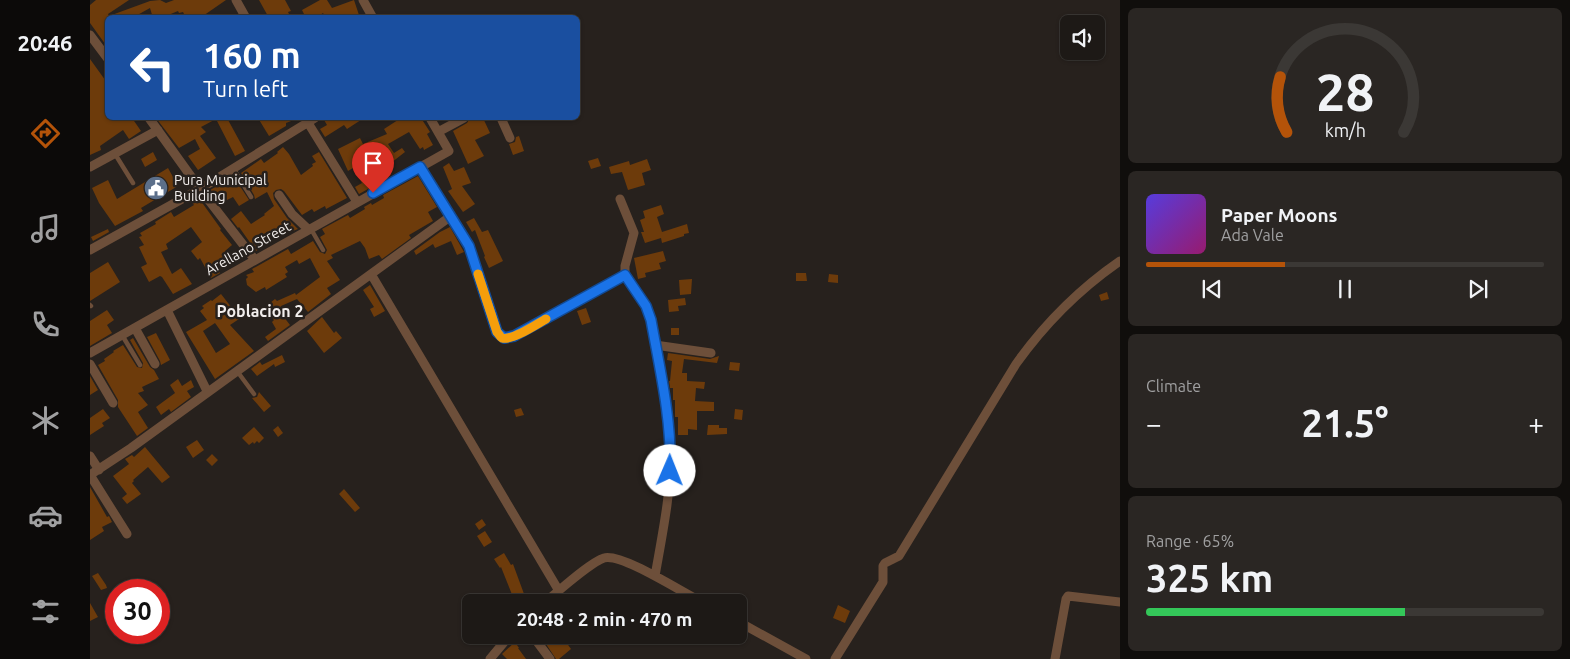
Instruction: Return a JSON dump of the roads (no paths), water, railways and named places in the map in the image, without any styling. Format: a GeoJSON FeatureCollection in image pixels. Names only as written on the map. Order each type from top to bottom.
{"type":"FeatureCollection","features":[{"type":"Feature","properties":{"kind":"street"},"geometry":{"type":"LineString","coordinates":[[236,0],[244,15]]}},
{"type":"Feature","properties":{"kind":"street"},"geometry":{"type":"LineString","coordinates":[[362,0],[371,15]]}},
{"type":"Feature","properties":{"kind":"street"},"geometry":{"type":"LineString","coordinates":[[90,35],[105,55]]}},
{"type":"Feature","properties":{"kind":"street"},"geometry":{"type":"LineString","coordinates":[[150,120],[200,189],[255,260]]}},
{"type":"Feature","properties":{"kind":"street"},"geometry":{"type":"LineString","coordinates":[[90,250],[200,189],[307,120]]}},
{"type":"Feature","properties":{"kind":"street"},"geometry":{"type":"LineString","coordinates":[[310,120],[357,202]]}},
{"type":"Feature","properties":{"kind":"street"},"geometry":{"type":"LineString","coordinates":[[431,120],[438,132],[460,120]]}},
{"type":"Feature","properties":{"kind":"street"},"geometry":{"type":"LineString","coordinates":[[502,120],[510,138]]}},
{"type":"Feature","properties":{"kind":"street"},"geometry":{"type":"LineString","coordinates":[[90,167],[158,130]]}},
{"type":"Feature","properties":{"kind":"street","name":"Arellano Street"},"geometry":{"type":"LineString","coordinates":[[90,353],[449,151],[438,132]]}},
{"type":"Feature","properties":{"kind":"street"},"geometry":{"type":"LineString","coordinates":[[420,167],[469,246],[497,332],[504,338],[514,336],[625,275]]}},
{"type":"Feature","properties":{"kind":"street"},"geometry":{"type":"LineString","coordinates":[[279,195],[292,214],[310,229]]}},
{"type":"Feature","properties":{"kind":"street"},"geometry":{"type":"LineString","coordinates":[[620,199],[634,233],[625,266],[625,275],[646,306],[651,320],[667,414],[671,451],[664,519],[655,576]]}},
{"type":"Feature","properties":{"kind":"street"},"geometry":{"type":"LineString","coordinates":[[127,534],[90,475],[451,216]]}},
{"type":"Feature","properties":{"kind":"street"},"geometry":{"type":"LineString","coordinates":[[835,659],[883,582],[883,566],[899,556],[997,395],[1028,348],[1069,300],[1120,261]]}},
{"type":"Feature","properties":{"kind":"street"},"geometry":{"type":"LineString","coordinates":[[371,274],[559,591]]}},
{"type":"Feature","properties":{"kind":"street"},"geometry":{"type":"LineString","coordinates":[[166,310],[207,392]]}},
{"type":"Feature","properties":{"kind":"street"},"geometry":{"type":"LineString","coordinates":[[135,328],[155,364]]}},
{"type":"Feature","properties":{"kind":"street"},"geometry":{"type":"LineString","coordinates":[[655,345],[711,353]]}},
{"type":"Feature","properties":{"kind":"street"},"geometry":{"type":"LineString","coordinates":[[90,364],[113,403]]}},
{"type":"Feature","properties":{"kind":"street"},"geometry":{"type":"LineString","coordinates":[[90,456],[99,470]]}},
{"type":"Feature","properties":{"kind":"street"},"geometry":{"type":"LineString","coordinates":[[555,594],[596,562],[609,557],[628,563],[688,594]]}},
{"type":"Feature","properties":{"kind":"street"},"geometry":{"type":"LineString","coordinates":[[1056,659],[1068,596],[1120,602]]}},
{"type":"Feature","properties":{"kind":"street"},"geometry":{"type":"LineString","coordinates":[[747,626],[806,659]]}},
{"type":"Feature","properties":{"kind":"street"},"geometry":{"type":"LineString","coordinates":[[490,659],[504,644]]}},
{"type":"Feature","properties":{"kind":"street"},"geometry":{"type":"LineString","coordinates":[[539,644],[550,659]]}},
{"type":"Feature","properties":{"kind":"lane"},"geometry":{"type":"LineString","coordinates":[[115,154],[133,183]]}},
{"type":"Feature","properties":{"kind":"lane"},"geometry":{"type":"LineString","coordinates":[[233,168],[251,197]]}},
{"type":"Feature","properties":{"kind":"lane"},"geometry":{"type":"LineString","coordinates":[[310,229],[323,250]]}},
{"type":"Feature","properties":{"kind":"lane"},"geometry":{"type":"LineString","coordinates":[[122,335],[140,365]]}},
{"type":"Feature","properties":{"kind":"lane"},"geometry":{"type":"LineString","coordinates":[[236,370],[254,394]]}},
{"type":"Feature","properties":{"kind":"place","name":"Pura Municipal Building"},"geometry":{"type":"Point","coordinates":[156,188]}},
{"type":"Feature","properties":{"kind":"district","name":"Poblacion 2"},"geometry":{"type":"Point","coordinates":[260,311]}}]}
